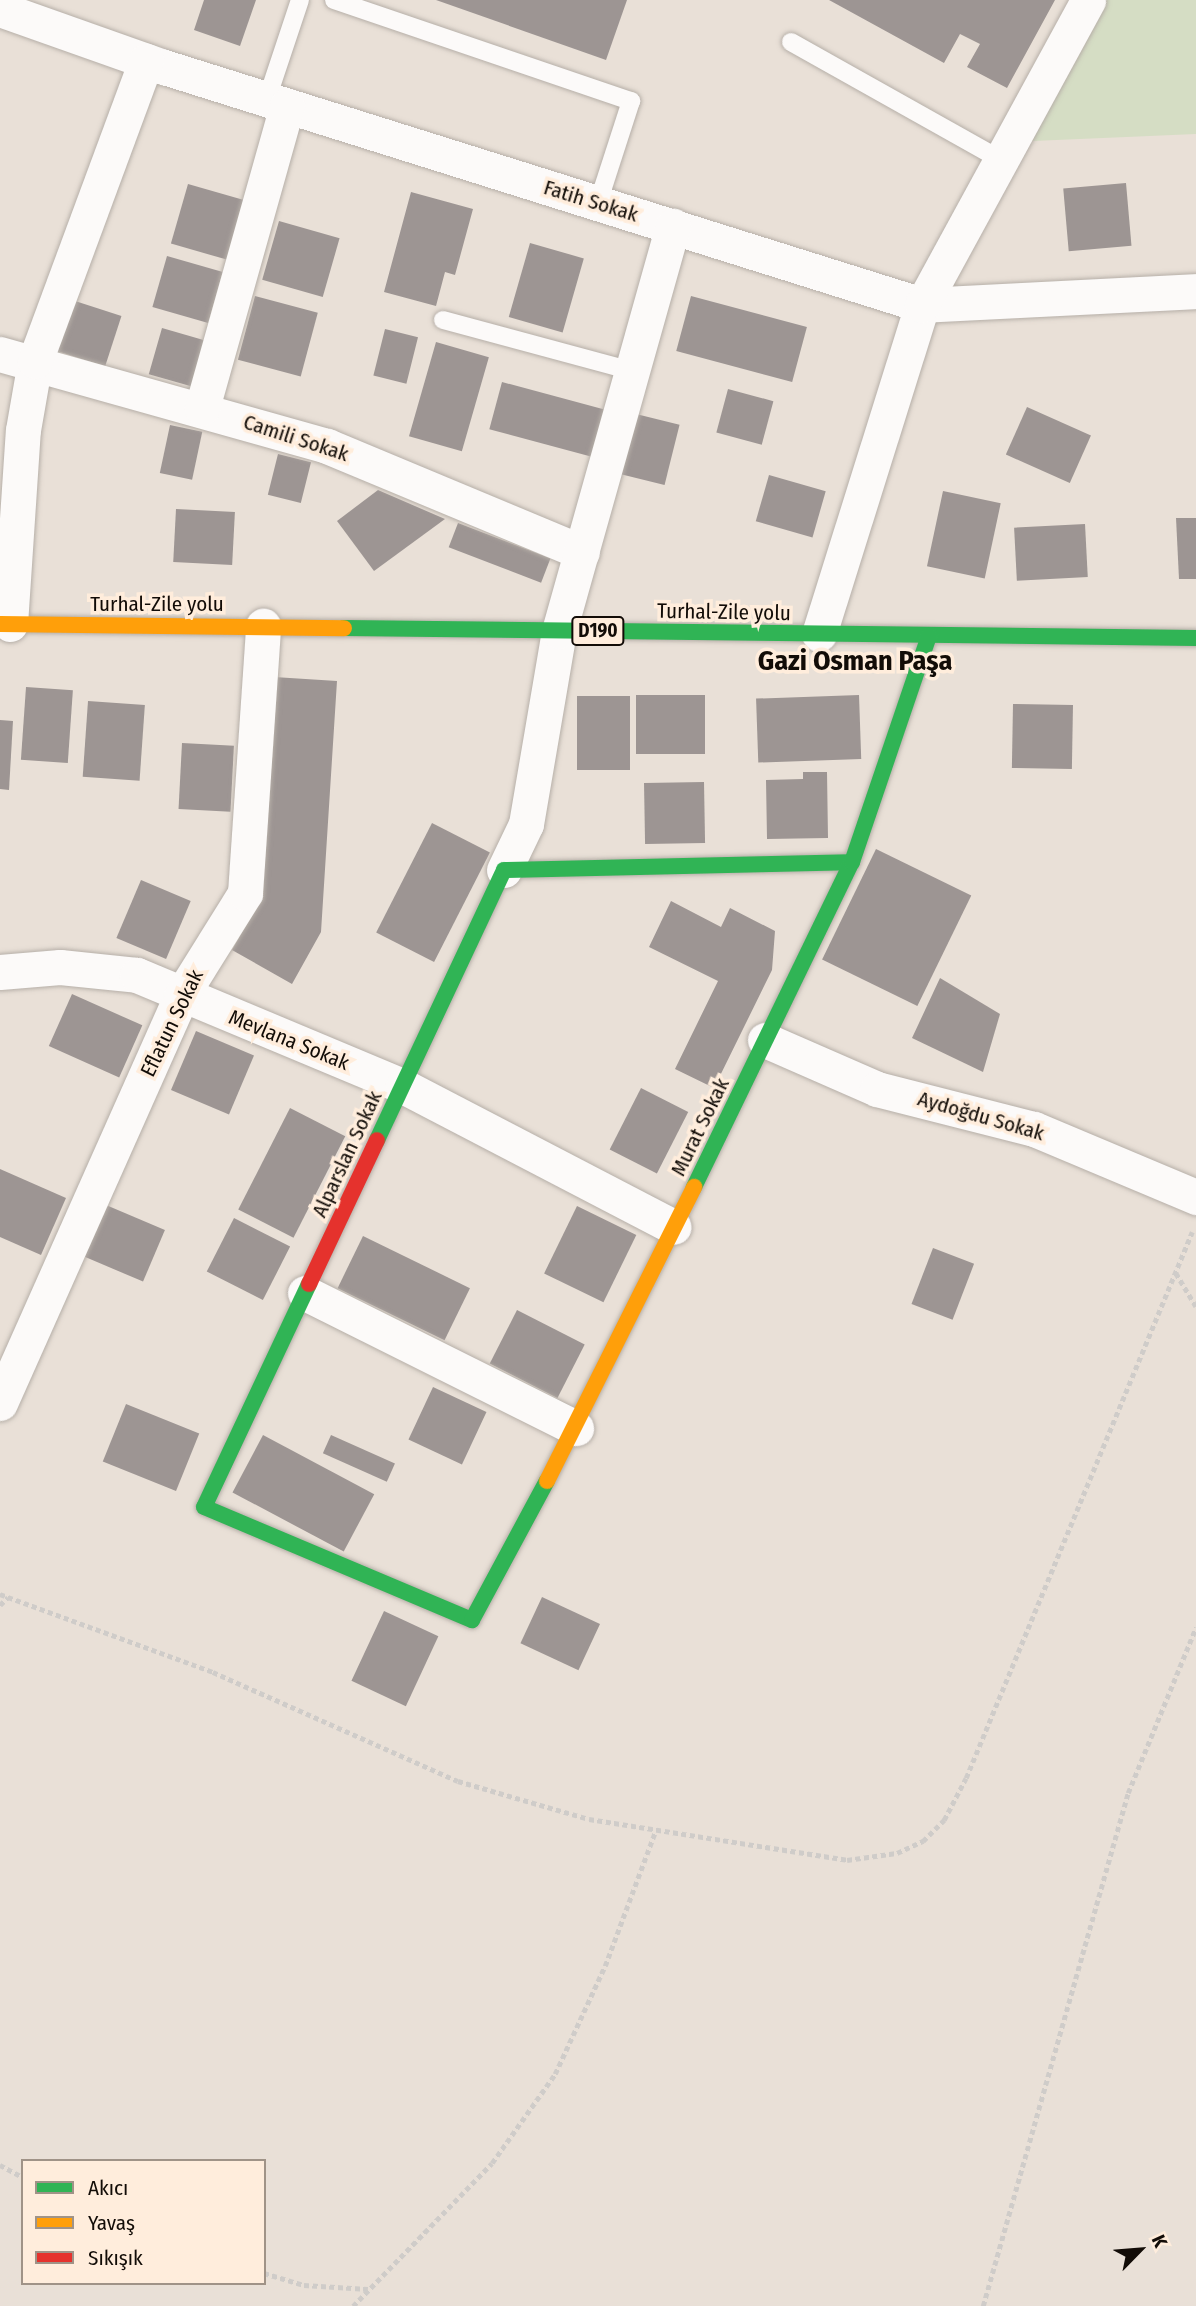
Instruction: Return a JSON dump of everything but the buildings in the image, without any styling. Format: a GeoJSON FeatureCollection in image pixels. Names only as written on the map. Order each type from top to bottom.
{"type":"FeatureCollection","features":[{"type":"Feature","properties":{"kind":"street"},"geometry":{"type":"LineString","coordinates":[[819,634],[922,305],[1088,0]]}},
{"type":"Feature","properties":{"kind":"street","name":"Fatih Sokak"},"geometry":{"type":"LineString","coordinates":[[0,9],[146,61],[922,305],[1196,292]]}},
{"type":"Feature","properties":{"kind":"street"},"geometry":{"type":"LineString","coordinates":[[5,624],[23,430],[35,361],[146,61]]}},
{"type":"Feature","properties":{"kind":"street"},"geometry":{"type":"LineString","coordinates":[[202,408],[277,102]]}},
{"type":"Feature","properties":{"kind":"street"},"geometry":{"type":"LineString","coordinates":[[673,226],[559,631],[538,774],[526,824],[504,870],[852,862]]}},
{"type":"Feature","properties":{"kind":"street","name":"Camili Sokak"},"geometry":{"type":"LineString","coordinates":[[0,354],[35,361],[327,446],[582,552]]}},
{"type":"Feature","properties":{"kind":"street","name":"Turhal-Zile yolu"},"geometry":{"type":"LineString","coordinates":[[5,624],[1196,638]]}},
{"type":"Feature","properties":{"kind":"street","name":"Eflatun Sokak"},"geometry":{"type":"LineString","coordinates":[[0,1403],[181,996],[245,894],[263,626]]}},
{"type":"Feature","properties":{"kind":"street","name":"Murat Sokak"},"geometry":{"type":"LineString","coordinates":[[472,1620],[576,1428],[852,862],[929,636]]}},
{"type":"Feature","properties":{"kind":"street","name":"Alparslan Sokak"},"geometry":{"type":"LineString","coordinates":[[472,1620],[204,1507],[504,870]]}},
{"type":"Feature","properties":{"kind":"street","name":"Mevlana Sokak"},"geometry":{"type":"LineString","coordinates":[[0,972],[105,969],[137,975],[181,996],[402,1086],[674,1227]]}},
{"type":"Feature","properties":{"kind":"street","name":"Aydoğdu Sokak"},"geometry":{"type":"LineString","coordinates":[[765,1041],[877,1088],[1034,1129],[1196,1197]]}},
{"type":"Feature","properties":{"kind":"street"},"geometry":{"type":"LineString","coordinates":[[305,1293],[576,1428]]}},
{"type":"Feature","properties":{"kind":"lane"},"geometry":{"type":"LineString","coordinates":[[277,102],[300,0]]}},
{"type":"Feature","properties":{"kind":"lane"},"geometry":{"type":"LineString","coordinates":[[334,0],[631,101],[598,203]]}},
{"type":"Feature","properties":{"kind":"lane"},"geometry":{"type":"LineString","coordinates":[[792,42],[1001,160]]}},
{"type":"Feature","properties":{"kind":"lane"},"geometry":{"type":"LineString","coordinates":[[443,320],[632,370]]}},
{"type":"Feature","properties":{"kind":"path"},"geometry":{"type":"LineString","coordinates":[[0,1594],[213,1672],[458,1781],[655,1832],[869,1861],[923,1841],[944,1820],[1196,1222]]}},
{"type":"Feature","properties":{"kind":"path"},"geometry":{"type":"LineString","coordinates":[[1176,1272],[1196,1306]]}},
{"type":"Feature","properties":{"kind":"path"},"geometry":{"type":"LineString","coordinates":[[0,1605],[8,1597]]}},
{"type":"Feature","properties":{"kind":"path"},"geometry":{"type":"LineString","coordinates":[[983,2306],[1128,1793],[1196,1627]]}},
{"type":"Feature","properties":{"kind":"path"},"geometry":{"type":"LineString","coordinates":[[353,2306],[492,2163],[555,2074],[605,1966],[655,1832]]}},
{"type":"Feature","properties":{"kind":"path"},"geometry":{"type":"LineString","coordinates":[[0,2165],[21,2176]]}},
{"type":"Feature","properties":{"kind":"path"},"geometry":{"type":"LineString","coordinates":[[266,2274],[304,2285],[368,2289]]}},
{"type":"Feature","properties":{"kind":"green space"},"geometry":{"type":"Polygon","coordinates":[[[1088,0],[1196,0],[1196,134],[1011,142],[1088,0]]]}},
{"type":"Feature","properties":{"kind":"traffic: fast"},"geometry":{"type":"LineString","coordinates":[[344,628],[1196,638]]}},
{"type":"Feature","properties":{"kind":"traffic: fast"},"geometry":{"type":"LineString","coordinates":[[694,1187],[852,862],[929,636]]}},
{"type":"Feature","properties":{"kind":"traffic: fast"},"geometry":{"type":"LineString","coordinates":[[377,1140],[504,870],[852,862]]}},
{"type":"Feature","properties":{"kind":"traffic: fast"},"geometry":{"type":"LineString","coordinates":[[309,1284],[204,1507],[472,1620],[547,1481]]}},
{"type":"Feature","properties":{"kind":"traffic: slow"},"geometry":{"type":"LineString","coordinates":[[0,624],[344,628]]}},
{"type":"Feature","properties":{"kind":"traffic: slow"},"geometry":{"type":"LineString","coordinates":[[547,1481],[694,1187]]}},
{"type":"Feature","properties":{"kind":"traffic: jam"},"geometry":{"type":"LineString","coordinates":[[309,1284],[377,1140]]}},
{"type":"Feature","properties":{"kind":"district","name":"Gazi Osman Paşa"},"geometry":{"type":"Point","coordinates":[855,661]}}]}
